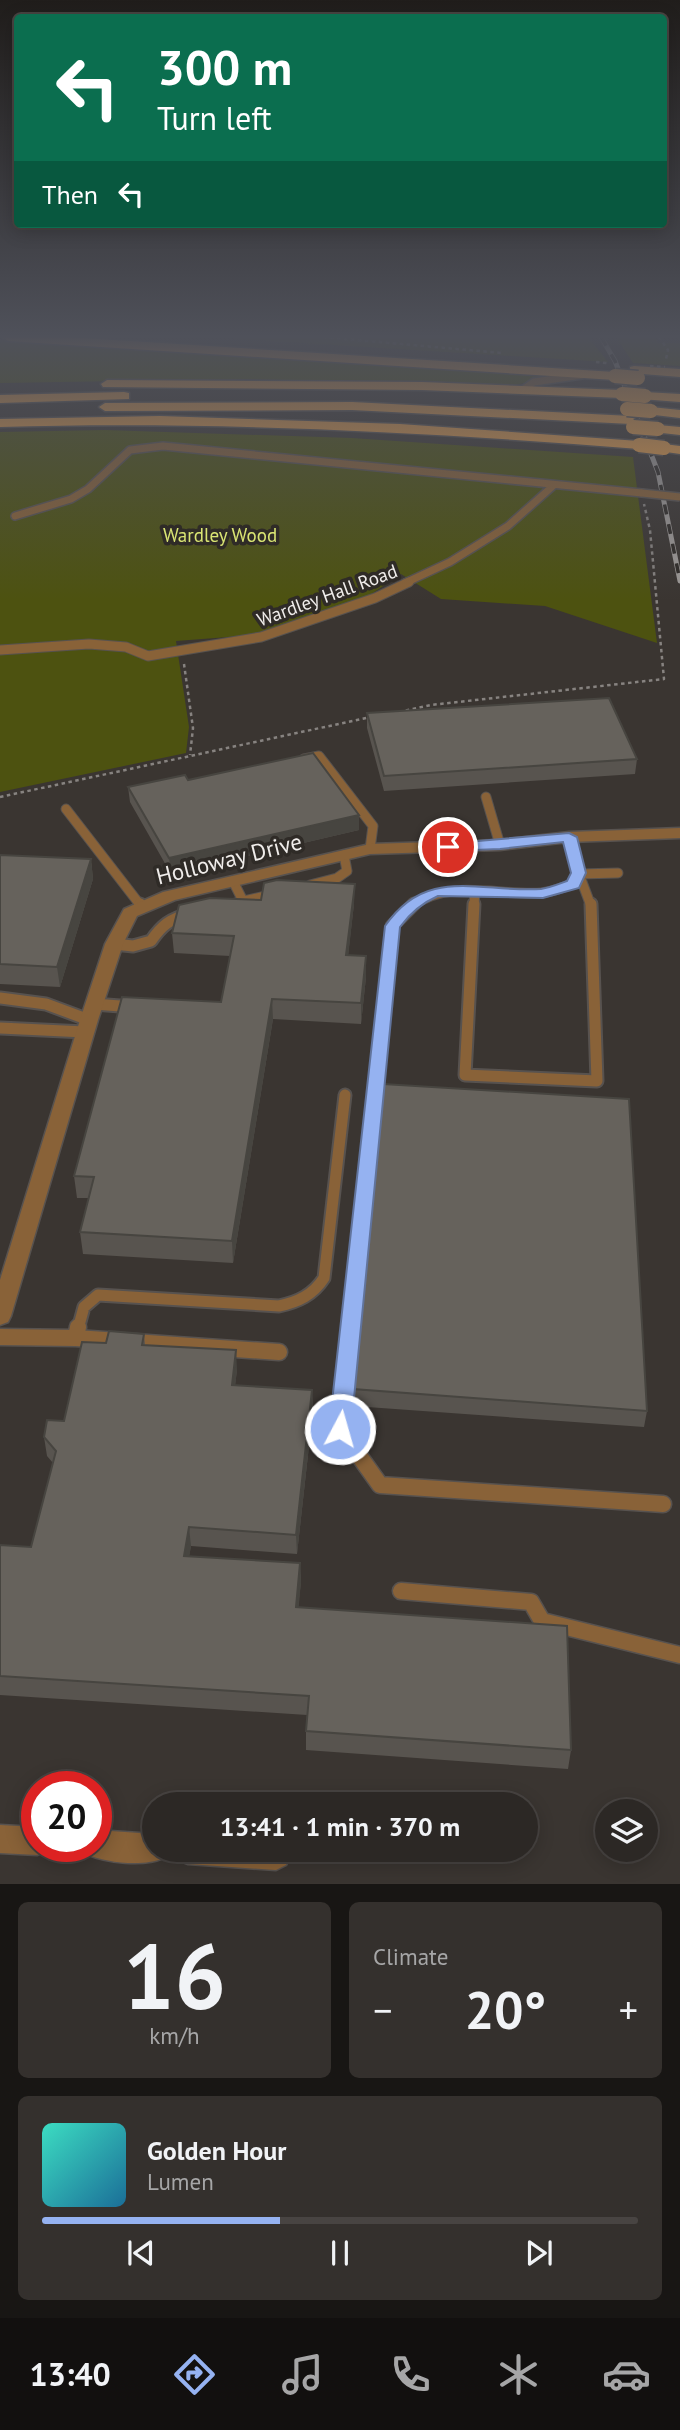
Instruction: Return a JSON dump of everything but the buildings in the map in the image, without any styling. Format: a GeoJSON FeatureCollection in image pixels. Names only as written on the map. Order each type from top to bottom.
{"type":"FeatureCollection","features":[{"type":"Feature","properties":{"kind":"highway"},"geometry":{"type":"LineString","coordinates":[[287,425],[639,445],[680,450]]}},
{"type":"Feature","properties":{"kind":"highway"},"geometry":{"type":"LineString","coordinates":[[664,425],[680,432]]}},
{"type":"Feature","properties":{"kind":"street","name":"Holloway Drive"},"geometry":{"type":"LineString","coordinates":[[0,1316],[89,1019],[114,944],[130,913],[169,895],[370,849],[500,845],[569,837],[680,833]]}},
{"type":"Feature","properties":{"kind":"street"},"geometry":{"type":"LineString","coordinates":[[0,1839],[21,1840]]}},
{"type":"Feature","properties":{"kind":"street"},"geometry":{"type":"LineString","coordinates":[[112,1845],[142,1847]]}},
{"type":"Feature","properties":{"kind":"lane"},"geometry":{"type":"LineString","coordinates":[[15,516],[71,499],[88,489],[130,450],[163,446],[680,497]]}},
{"type":"Feature","properties":{"kind":"lane","name":"Wardley Hall Road"},"geometry":{"type":"LineString","coordinates":[[0,650],[89,644],[125,647],[148,656],[261,637],[375,598],[450,562],[508,526],[554,485]]}},
{"type":"Feature","properties":{"kind":"lane"},"geometry":{"type":"LineString","coordinates":[[293,761],[319,755],[373,826],[370,849]]}},
{"type":"Feature","properties":{"kind":"lane"},"geometry":{"type":"LineString","coordinates":[[486,797],[500,845]]}},
{"type":"Feature","properties":{"kind":"lane"},"geometry":{"type":"LineString","coordinates":[[66,809],[142,907]]}},
{"type":"Feature","properties":{"kind":"lane"},"geometry":{"type":"LineString","coordinates":[[475,891],[465,1075],[597,1081],[592,907],[569,837]]}},
{"type":"Feature","properties":{"kind":"lane"},"geometry":{"type":"LineString","coordinates":[[299,888],[337,878],[347,872],[344,855]]}},
{"type":"Feature","properties":{"kind":"lane"},"geometry":{"type":"LineString","coordinates":[[579,873],[618,873]]}},
{"type":"Feature","properties":{"kind":"lane"},"geometry":{"type":"LineString","coordinates":[[579,873],[573,884],[543,893],[450,890],[427,895],[403,911],[393,926],[340,1429],[380,1485],[663,1504]]}},
{"type":"Feature","properties":{"kind":"lane"},"geometry":{"type":"LineString","coordinates":[[233,881],[243,901]]}},
{"type":"Feature","properties":{"kind":"lane"},"geometry":{"type":"LineString","coordinates":[[220,907],[286,891]]}},
{"type":"Feature","properties":{"kind":"lane"},"geometry":{"type":"LineString","coordinates":[[114,944],[133,946],[151,941],[161,926],[172,919],[198,912]]}},
{"type":"Feature","properties":{"kind":"lane"},"geometry":{"type":"LineString","coordinates":[[0,998],[28,999],[89,1019]]}},
{"type":"Feature","properties":{"kind":"lane"},"geometry":{"type":"LineString","coordinates":[[0,1028],[89,1019],[149,1008]]}},
{"type":"Feature","properties":{"kind":"lane"},"geometry":{"type":"LineString","coordinates":[[76,1338],[83,1304],[88,1298],[98,1295],[279,1306],[292,1304],[316,1290],[324,1278],[345,1095]]}},
{"type":"Feature","properties":{"kind":"lane"},"geometry":{"type":"LineString","coordinates":[[0,1337],[76,1338],[279,1352]]}},
{"type":"Feature","properties":{"kind":"lane"},"geometry":{"type":"LineString","coordinates":[[401,1591],[531,1602],[542,1621],[680,1655]]}},
{"type":"Feature","properties":{"kind":"path"},"geometry":{"type":"LineString","coordinates":[[391,713],[431,705],[664,680],[650,530],[643,500],[628,496],[628,491]]}},
{"type":"Feature","properties":{"kind":"path"},"geometry":{"type":"LineString","coordinates":[[182,652],[193,728],[190,755]]}},
{"type":"Feature","properties":{"kind":"path"},"geometry":{"type":"LineString","coordinates":[[0,797],[378,716]]}},
{"type":"Feature","properties":{"kind":"green space","name":"Wardley Wood"},"geometry":{"type":"Polygon","coordinates":[[[105,430],[352,438],[633,457],[657,643],[545,606],[441,599],[401,574],[367,597],[255,635],[176,641],[189,727],[186,753],[0,792],[0,432],[105,430]]]}},
{"type":"Feature","properties":{"kind":"railway"},"geometry":{"type":"LineString","coordinates":[[640,425],[658,472],[680,581]]}},
{"type":"Feature","properties":{"kind":"route"},"geometry":{"type":"LineString","coordinates":[[340,1429],[393,926],[403,911],[419,899],[435,892],[450,890],[543,893],[573,884],[579,873],[569,837],[500,845],[448,847]]}}]}
